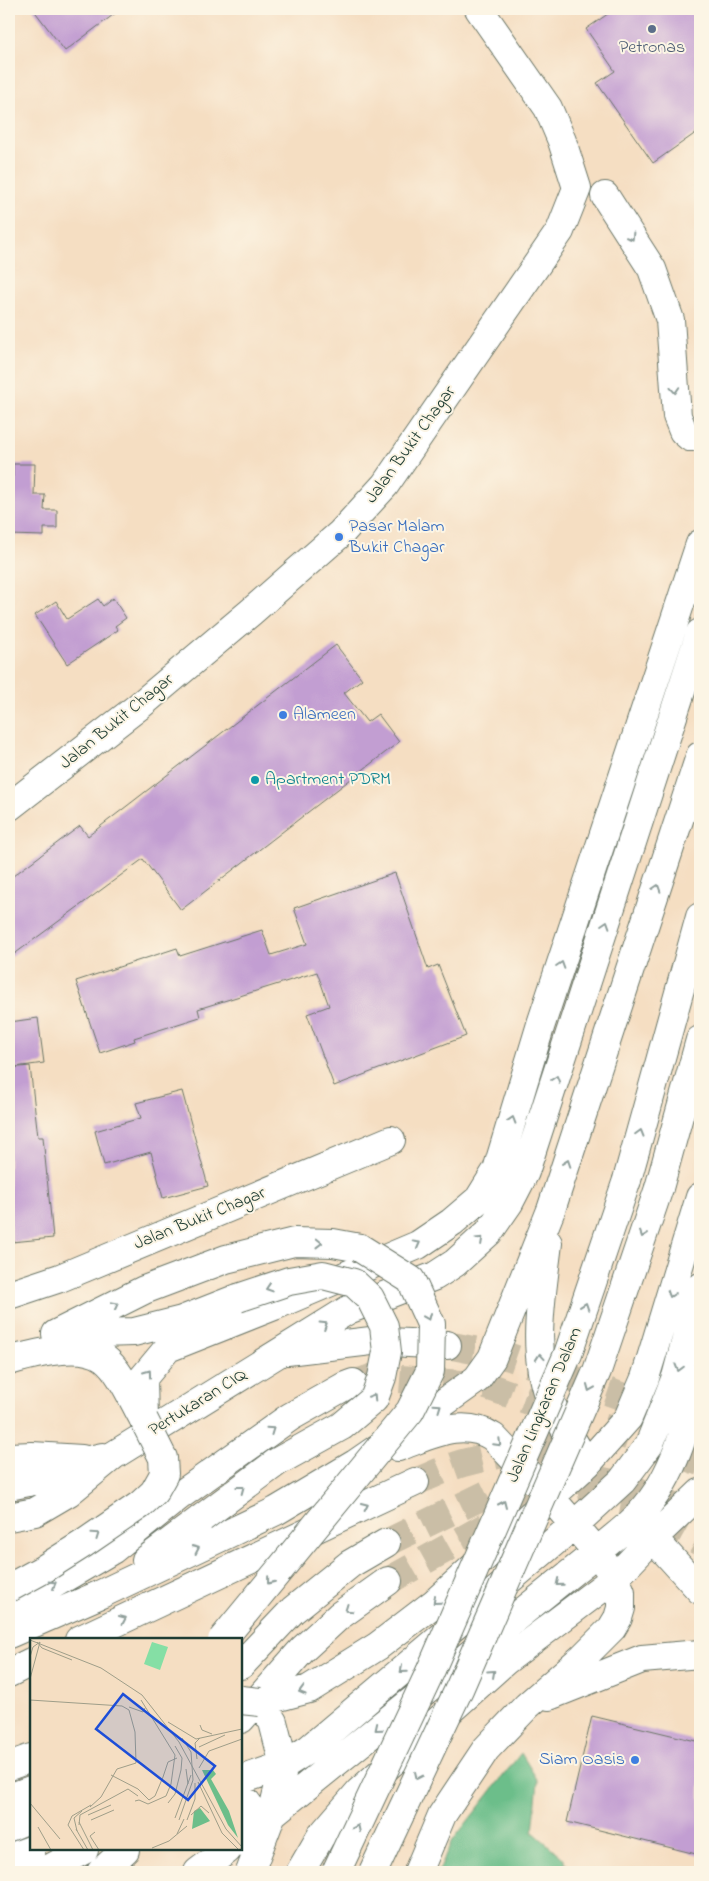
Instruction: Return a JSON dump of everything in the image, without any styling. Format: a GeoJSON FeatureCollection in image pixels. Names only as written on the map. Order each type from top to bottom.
{"type":"FeatureCollection","features":[{"type":"Feature","properties":{"kind":"main road","name":"Jalan Bukit Chagar"},"geometry":{"type":"LineString","coordinates":[[9,807],[138,707],[251,612],[340,533],[366,506],[395,470],[560,231],[577,188],[562,141],[548,108],[479,9]]}},
{"type":"Feature","properties":{"kind":"main road"},"geometry":{"type":"LineString","coordinates":[[605,196],[652,269],[670,320],[677,416],[683,431],[690,437],[700,437]]}},
{"type":"Feature","properties":{"kind":"main road"},"geometry":{"type":"LineString","coordinates":[[144,1420],[143,1378],[168,1348],[274,1306],[418,1245],[452,1222],[478,1199],[497,1170],[544,1015],[700,544]]}},
{"type":"Feature","properties":{"kind":"main road","name":"Pertukaran CIQ"},"geometry":{"type":"LineString","coordinates":[[102,1458],[283,1351],[348,1310],[435,1276],[455,1263],[489,1232],[510,1203],[526,1172],[700,633]]}},
{"type":"Feature","properties":{"kind":"main road"},"geometry":{"type":"LineString","coordinates":[[9,1634],[101,1594],[276,1511],[355,1464],[476,1379],[492,1358],[551,1210],[700,756]]}},
{"type":"Feature","properties":{"kind":"main road","name":"Jalan Lingkaran Dalam"},"geometry":{"type":"LineString","coordinates":[[336,1872],[430,1672],[568,1354],[627,1180],[700,917]]}},
{"type":"Feature","properties":{"kind":"main road","name":"Jalan Lingkaran Dalam"},"geometry":{"type":"LineString","coordinates":[[373,1872],[460,1687],[597,1370],[659,1188],[700,1040]]}},
{"type":"Feature","properties":{"kind":"main road","name":"Jalan Bukit Chagar"},"geometry":{"type":"LineString","coordinates":[[9,1296],[60,1278],[391,1140]]}},
{"type":"Feature","properties":{"kind":"main road"},"geometry":{"type":"LineString","coordinates":[[247,1707],[309,1689],[378,1646],[433,1604],[588,1464],[628,1418],[648,1369],[700,1197]]}},
{"type":"Feature","properties":{"kind":"main road"},"geometry":{"type":"LineString","coordinates":[[551,1210],[538,1335],[541,1370],[551,1404],[588,1464],[700,1590]]}},
{"type":"Feature","properties":{"kind":"main road"},"geometry":{"type":"LineString","coordinates":[[9,1347],[56,1334],[144,1290],[226,1259],[294,1242],[333,1243],[360,1248],[411,1280],[431,1324],[430,1371],[410,1411],[224,1638]]}},
{"type":"Feature","properties":{"kind":"main road"},"geometry":{"type":"LineString","coordinates":[[56,1334],[134,1332],[182,1320],[289,1281],[323,1275],[354,1282],[370,1298],[384,1326],[387,1352],[382,1377],[374,1399],[342,1426],[277,1462],[101,1594]]}},
{"type":"Feature","properties":{"kind":"main road"},"geometry":{"type":"LineString","coordinates":[[242,1780],[284,1765],[309,1749],[611,1492],[650,1445],[676,1377],[700,1287]]}},
{"type":"Feature","properties":{"kind":"main road"},"geometry":{"type":"LineString","coordinates":[[283,1351],[371,1342],[447,1345]]}},
{"type":"Feature","properties":{"kind":"main road"},"geometry":{"type":"LineString","coordinates":[[9,1361],[37,1354],[74,1349],[103,1357],[116,1370],[144,1420],[163,1458],[164,1474],[154,1492],[140,1505],[42,1570],[9,1588]]}},
{"type":"Feature","properties":{"kind":"main road"},"geometry":{"type":"LineString","coordinates":[[300,1872],[321,1836],[359,1792],[505,1661],[616,1578],[644,1529],[665,1481],[687,1427],[700,1378]]}},
{"type":"Feature","properties":{"kind":"main road"},"geometry":{"type":"LineString","coordinates":[[9,1605],[42,1591],[112,1550],[179,1496],[290,1417],[345,1386],[353,1384]]}},
{"type":"Feature","properties":{"kind":"main road"},"geometry":{"type":"LineString","coordinates":[[355,1464],[454,1428],[483,1431],[493,1437],[551,1498],[597,1552],[616,1578],[621,1592],[621,1608],[612,1628],[583,1657],[527,1706],[486,1749],[442,1814],[418,1872]]}},
{"type":"Feature","properties":{"kind":"main road"},"geometry":{"type":"LineString","coordinates":[[9,1457],[102,1458]]}},
{"type":"Feature","properties":{"kind":"main road"},"geometry":{"type":"LineString","coordinates":[[9,1486],[38,1480],[102,1458]]}},
{"type":"Feature","properties":{"kind":"main road"},"geometry":{"type":"LineString","coordinates":[[9,1517],[35,1512],[69,1492],[102,1458]]}},
{"type":"Feature","properties":{"kind":"main road"},"geometry":{"type":"LineString","coordinates":[[83,1638],[415,1482]]}},
{"type":"Feature","properties":{"kind":"main road"},"geometry":{"type":"LineString","coordinates":[[242,1841],[272,1814],[597,1552],[644,1529],[700,1493]]}},
{"type":"Feature","properties":{"kind":"main road"},"geometry":{"type":"LineString","coordinates":[[242,1664],[293,1610],[350,1564],[386,1543]]}},
{"type":"Feature","properties":{"kind":"main road"},"geometry":{"type":"LineString","coordinates":[[247,1707],[303,1649],[339,1616],[388,1581]]}},
{"type":"Feature","properties":{"kind":"main road"},"geometry":{"type":"LineString","coordinates":[[527,1706],[642,1659],[700,1654]]}},
{"type":"Feature","properties":{"kind":"main road"},"geometry":{"type":"LineString","coordinates":[[9,1673],[30,1662]]}},
{"type":"Feature","properties":{"kind":"main road"},"geometry":{"type":"LineString","coordinates":[[247,1707],[273,1722],[284,1765],[272,1814],[250,1872]]}},
{"type":"Feature","properties":{"kind":"main road"},"geometry":{"type":"LineString","coordinates":[[9,1766],[30,1758]]}},
{"type":"Feature","properties":{"kind":"main road"},"geometry":{"type":"LineString","coordinates":[[9,1798],[30,1790]]}},
{"type":"Feature","properties":{"kind":"main road"},"geometry":{"type":"LineString","coordinates":[[242,1796],[250,1807],[242,1834]]}},
{"type":"Feature","properties":{"kind":"main road"},"geometry":{"type":"LineString","coordinates":[[9,1827],[30,1818]]}},
{"type":"Feature","properties":{"kind":"main road"},"geometry":{"type":"LineString","coordinates":[[9,1858],[30,1851]]}},
{"type":"Feature","properties":{"kind":"main road"},"geometry":{"type":"LineString","coordinates":[[43,1872],[82,1851]]}},
{"type":"Feature","properties":{"kind":"main road"},"geometry":{"type":"LineString","coordinates":[[101,1872],[124,1851]]}},
{"type":"Feature","properties":{"kind":"main road"},"geometry":{"type":"LineString","coordinates":[[198,1872],[229,1851]]}},
{"type":"Feature","properties":{"kind":"main road"},"geometry":{"type":"LineString","coordinates":[[232,1872],[237,1851]]}},
{"type":"Feature","properties":{"kind":"green space"},"geometry":{"type":"Polygon","coordinates":[[[521,1753],[538,1781],[533,1832],[563,1858],[570,1872],[438,1872],[453,1840],[521,1753]]]}},
{"type":"Feature","properties":{"kind":"building"},"geometry":{"type":"Polygon","coordinates":[[[33,9],[121,9],[65,51],[33,9]]]}},
{"type":"Feature","properties":{"kind":"building"},"geometry":{"type":"Polygon","coordinates":[[[615,9],[700,9],[700,130],[653,163],[597,83],[615,71],[586,29],[615,9]]]}},
{"type":"Feature","properties":{"kind":"building"},"geometry":{"type":"Polygon","coordinates":[[[13,464],[35,464],[34,495],[45,495],[44,510],[57,510],[57,528],[44,528],[44,536],[9,535],[9,477],[13,477],[13,464]]]}},
{"type":"Feature","properties":{"kind":"building"},"geometry":{"type":"Polygon","coordinates":[[[113,598],[126,618],[115,626],[118,630],[67,664],[35,615],[56,601],[67,619],[98,599],[103,606],[113,598]]]}},
{"type":"Feature","properties":{"kind":"building","name":"Apartment PDRM"},"geometry":{"type":"Polygon","coordinates":[[[336,645],[362,679],[344,693],[367,722],[378,714],[399,742],[181,910],[143,859],[9,958],[9,879],[80,826],[88,836],[336,645]]]}},
{"type":"Feature","properties":{"kind":"building"},"geometry":{"type":"Polygon","coordinates":[[[395,873],[428,969],[438,965],[466,1036],[334,1086],[307,1014],[329,1006],[317,972],[198,1009],[200,1017],[134,1038],[135,1041],[100,1053],[76,981],[177,948],[180,956],[262,930],[271,955],[307,944],[294,908],[395,873]]]}},
{"type":"Feature","properties":{"kind":"building"},"geometry":{"type":"Polygon","coordinates":[[[38,1018],[44,1063],[15,1067],[10,1022],[38,1018]]]}},
{"type":"Feature","properties":{"kind":"building"},"geometry":{"type":"Polygon","coordinates":[[[30,1066],[38,1137],[43,1137],[53,1238],[12,1242],[9,1203],[9,1068],[30,1066]]]}},
{"type":"Feature","properties":{"kind":"building"},"geometry":{"type":"Polygon","coordinates":[[[182,1091],[208,1186],[163,1198],[151,1152],[104,1165],[95,1131],[141,1118],[136,1103],[182,1091]]]}},
{"type":"Feature","properties":{"kind":"building"},"geometry":{"type":"Polygon","coordinates":[[[592,1716],[700,1742],[700,1855],[567,1822],[592,1716]]]}},
{"type":"Feature","properties":{"kind":"tunnel"},"geometry":{"type":"LineString","coordinates":[[447,1345],[510,1357],[658,1409]]}},
{"type":"Feature","properties":{"kind":"tunnel"},"geometry":{"type":"LineString","coordinates":[[359,1382],[374,1377],[487,1386],[700,1462]]}},
{"type":"Feature","properties":{"kind":"tunnel"},"geometry":{"type":"LineString","coordinates":[[415,1482],[457,1465],[478,1459],[524,1451],[586,1445]]}},
{"type":"Feature","properties":{"kind":"tunnel"},"geometry":{"type":"LineString","coordinates":[[386,1543],[493,1491],[594,1479],[627,1486],[700,1519]]}},
{"type":"Feature","properties":{"kind":"tunnel"},"geometry":{"type":"LineString","coordinates":[[388,1581],[512,1512],[580,1499],[634,1508],[661,1520],[700,1542]]}},
{"type":"Feature","properties":{"kind":"place","name":"Petronas"},"geometry":{"type":"Point","coordinates":[652,29]}},
{"type":"Feature","properties":{"kind":"place","name":"Pasar Malam Bukit Chagar"},"geometry":{"type":"Point","coordinates":[339,537]}},
{"type":"Feature","properties":{"kind":"place","name":"Alameen"},"geometry":{"type":"Point","coordinates":[283,715]}},
{"type":"Feature","properties":{"kind":"place","name":"Apartment PDRM"},"geometry":{"type":"Point","coordinates":[255,780]}},
{"type":"Feature","properties":{"kind":"place","name":"Siam Oasis"},"geometry":{"type":"Point","coordinates":[635,1760]}}]}
